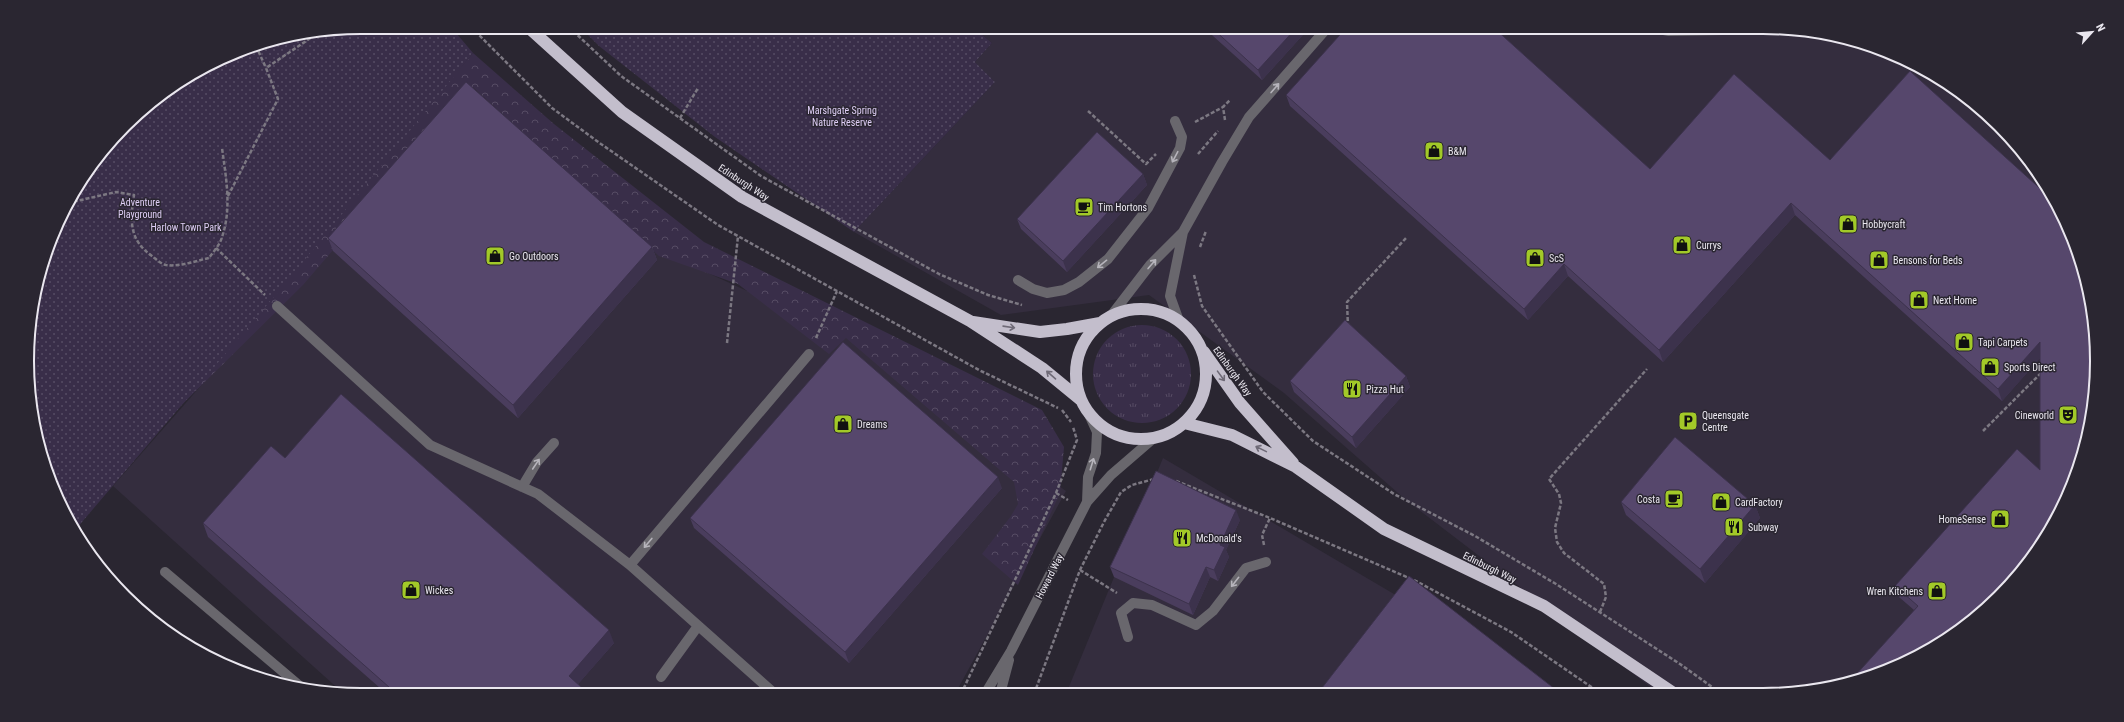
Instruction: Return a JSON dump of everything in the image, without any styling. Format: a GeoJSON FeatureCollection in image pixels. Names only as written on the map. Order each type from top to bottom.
{"type":"FeatureCollection","features":[{"type":"Feature","properties":{"kind":"highway","name":"Edinburgh Way"},"geometry":{"type":"LineString","coordinates":[[536,34],[622,112],[742,197],[970,321],[1042,368],[1084,405]]}},
{"type":"Feature","properties":{"kind":"highway"},"geometry":{"type":"LineString","coordinates":[[1145,309],[1165,313],[1179,321],[1190,331],[1198,344],[1205,364],[1206,375],[1202,396],[1198,406],[1184,423],[1165,434],[1155,437],[1137,438],[1118,435],[1107,430],[1095,420],[1084,405],[1077,387],[1077,362],[1085,340],[1105,320],[1130,310],[1145,309]]}},
{"type":"Feature","properties":{"kind":"highway","name":"Edinburgh Way"},"geometry":{"type":"LineString","coordinates":[[970,321],[1040,332],[1067,329],[1105,320]]}},
{"type":"Feature","properties":{"kind":"highway","name":"Edinburgh Way"},"geometry":{"type":"LineString","coordinates":[[1198,344],[1240,403],[1296,467]]}},
{"type":"Feature","properties":{"kind":"highway","name":"Edinburgh Way"},"geometry":{"type":"LineString","coordinates":[[1184,423],[1232,434],[1296,467],[1384,529],[1544,606],[1666,688]]}},
{"type":"Feature","properties":{"kind":"street"},"geometry":{"type":"LineString","coordinates":[[1105,320],[1150,265],[1183,232],[1249,118],[1322,34]]}},
{"type":"Feature","properties":{"kind":"street"},"geometry":{"type":"LineString","coordinates":[[1018,280],[1033,289],[1047,293],[1064,290],[1079,282],[1108,259],[1148,208],[1180,148],[1182,137],[1175,121]]}},
{"type":"Feature","properties":{"kind":"street"},"geometry":{"type":"LineString","coordinates":[[1179,321],[1170,296],[1174,269],[1183,232]]}},
{"type":"Feature","properties":{"kind":"street"},"geometry":{"type":"LineString","coordinates":[[277,306],[430,445],[538,494],[630,565],[767,688]]}},
{"type":"Feature","properties":{"kind":"street"},"geometry":{"type":"LineString","coordinates":[[630,565],[809,354]]}},
{"type":"Feature","properties":{"kind":"street"},"geometry":{"type":"LineString","coordinates":[[1084,405],[1097,432],[1096,454],[1088,477],[1087,502]]}},
{"type":"Feature","properties":{"kind":"street"},"geometry":{"type":"LineString","coordinates":[[1087,502],[1111,475],[1155,437]]}},
{"type":"Feature","properties":{"kind":"street"},"geometry":{"type":"LineString","coordinates":[[522,488],[536,462],[554,443]]}},
{"type":"Feature","properties":{"kind":"street","name":"Howard Way"},"geometry":{"type":"LineString","coordinates":[[989,688],[1011,651],[1087,502]]}},
{"type":"Feature","properties":{"kind":"street"},"geometry":{"type":"LineString","coordinates":[[1128,637],[1121,614],[1133,603],[1152,605],[1196,625],[1213,610],[1246,568],[1266,562]]}},
{"type":"Feature","properties":{"kind":"street"},"geometry":{"type":"LineString","coordinates":[[165,572],[296,682]]}},
{"type":"Feature","properties":{"kind":"street"},"geometry":{"type":"LineString","coordinates":[[661,677],[698,626]]}},
{"type":"Feature","properties":{"kind":"street","name":"Howard Way"},"geometry":{"type":"LineString","coordinates":[[1002,688],[1011,651]]}},
{"type":"Feature","properties":{"kind":"path"},"geometry":{"type":"LineString","coordinates":[[478,34],[552,108],[620,157],[718,224],[979,370],[1061,409],[1073,424],[1077,440],[1056,493],[964,688]]}},
{"type":"Feature","properties":{"kind":"path"},"geometry":{"type":"LineString","coordinates":[[576,34],[621,76],[761,176],[932,270],[988,295],[1023,305]]}},
{"type":"Feature","properties":{"kind":"path"},"geometry":{"type":"LineString","coordinates":[[266,68],[310,38]]}},
{"type":"Feature","properties":{"kind":"path"},"geometry":{"type":"LineString","coordinates":[[228,197],[278,99],[258,50]]}},
{"type":"Feature","properties":{"kind":"path"},"geometry":{"type":"LineString","coordinates":[[680,118],[698,88]]}},
{"type":"Feature","properties":{"kind":"path"},"geometry":{"type":"LineString","coordinates":[[1180,132],[1223,107],[1230,100]]}},
{"type":"Feature","properties":{"kind":"path"},"geometry":{"type":"LineString","coordinates":[[1194,159],[1224,124],[1225,117],[1223,107]]}},
{"type":"Feature","properties":{"kind":"path"},"geometry":{"type":"LineString","coordinates":[[1088,111],[1146,164],[1157,153]]}},
{"type":"Feature","properties":{"kind":"path"},"geometry":{"type":"LineString","coordinates":[[1224,124],[1237,137]]}},
{"type":"Feature","properties":{"kind":"path"},"geometry":{"type":"LineString","coordinates":[[76,201],[116,192],[134,195],[130,218],[132,229],[144,251],[164,265],[183,264],[209,258],[222,238],[228,197],[222,148]]}},
{"type":"Feature","properties":{"kind":"path"},"geometry":{"type":"LineString","coordinates":[[1198,252],[1208,227]]}},
{"type":"Feature","properties":{"kind":"path"},"geometry":{"type":"LineString","coordinates":[[727,343],[738,236]]}},
{"type":"Feature","properties":{"kind":"path"},"geometry":{"type":"LineString","coordinates":[[1349,331],[1347,302],[1406,238]]}},
{"type":"Feature","properties":{"kind":"path"},"geometry":{"type":"LineString","coordinates":[[216,248],[277,306]]}},
{"type":"Feature","properties":{"kind":"path"},"geometry":{"type":"LineString","coordinates":[[1193,272],[1202,306],[1263,392],[1313,441],[1394,494],[1475,536],[1600,612],[1713,688]]}},
{"type":"Feature","properties":{"kind":"path"},"geometry":{"type":"LineString","coordinates":[[809,354],[837,291]]}},
{"type":"Feature","properties":{"kind":"path"},"geometry":{"type":"LineString","coordinates":[[1600,612],[1606,597],[1604,584],[1564,552],[1557,542],[1555,528],[1561,503],[1559,494],[1549,479],[1647,368]]}},
{"type":"Feature","properties":{"kind":"path"},"geometry":{"type":"LineString","coordinates":[[1983,431],[2044,370]]}},
{"type":"Feature","properties":{"kind":"path"},"geometry":{"type":"LineString","coordinates":[[1036,688],[1080,570],[1121,492],[1132,485],[1157,478]]}},
{"type":"Feature","properties":{"kind":"path"},"geometry":{"type":"LineString","coordinates":[[1171,479],[1270,518],[1412,579],[1511,632],[1593,688]]}},
{"type":"Feature","properties":{"kind":"path"},"geometry":{"type":"LineString","coordinates":[[1266,562],[1262,535],[1270,518]]}},
{"type":"Feature","properties":{"kind":"path"},"geometry":{"type":"LineString","coordinates":[[1080,570],[1133,603]]}},
{"type":"Feature","properties":{"kind":"path"},"geometry":{"type":"LineString","coordinates":[[1408,586],[1412,579]]}},
{"type":"Feature","properties":{"kind":"shaded area","name":"Queensgate Centre"},"geometry":{"type":"Polygon","coordinates":[[[981,34],[1763,34],[1827,40],[1868,51],[1888,59],[1908,68],[1945,89],[1979,115],[2009,145],[2035,179],[2046,198],[2056,216],[2073,256],[2077,270],[2054,510],[2035,543],[2009,577],[1979,607],[1945,633],[1908,654],[1888,663],[1848,677],[1806,685],[1763,688],[1652,688],[1406,500],[1284,393],[1149,295],[1001,315],[854,232],[995,82],[975,62],[992,43],[981,34]]]}},
{"type":"Feature","properties":{"kind":"shaded area"},"geometry":{"type":"Polygon","coordinates":[[[470,79],[671,256],[863,344],[1066,491],[958,688],[361,688],[336,687],[113,486],[470,79]]]}},
{"type":"Feature","properties":{"kind":"shaded area"},"geometry":{"type":"Polygon","coordinates":[[[1163,458],[1554,688],[1068,688],[1163,458]]]}},
{"type":"Feature","properties":{"kind":"green space"},"geometry":{"type":"Polygon","coordinates":[[[360,34],[193,383],[473,53],[554,124],[704,242],[1042,410],[1064,447],[1060,493],[1018,585],[982,554],[1011,516],[1018,504],[1014,482],[846,338],[829,354],[738,284],[659,256],[473,87],[303,285],[138,448],[360,34]]]}},
{"type":"Feature","properties":{"kind":"green space","name":"Harlow Town Park"},"geometry":{"type":"Polygon","coordinates":[[[457,34],[473,53],[290,278],[79,526],[68,506],[51,466],[40,425],[34,361],[37,318],[40,297],[51,256],[68,216],[89,179],[115,145],[145,115],[179,89],[216,68],[256,51],[297,40],[340,35],[457,34]]]}},
{"type":"Feature","properties":{"kind":"green space","name":"Marshgate Spring Nature Reserve"},"geometry":{"type":"Polygon","coordinates":[[[587,34],[981,34],[992,43],[975,62],[995,82],[854,232],[715,137],[599,46],[587,34]]]}},
{"type":"Feature","properties":{"kind":"green space"},"geometry":{"type":"Polygon","coordinates":[[[1142,325],[1161,329],[1176,340],[1187,355],[1191,374],[1187,393],[1176,408],[1161,419],[1142,423],[1123,419],[1108,408],[1097,393],[1093,374],[1097,355],[1108,340],[1123,329],[1142,325]]]}},
{"type":"Feature","properties":{"kind":"building"},"geometry":{"type":"Polygon","coordinates":[[[1219,34],[1291,34],[1258,70],[1219,34]]]}},
{"type":"Feature","properties":{"kind":"building"},"geometry":{"type":"Polygon","coordinates":[[[1341,34],[1501,34],[1650,169],[1734,74],[1830,160],[1910,71],[2041,190],[2056,216],[2073,256],[2084,297],[2087,318],[2090,361],[2089,382],[2084,425],[2079,446],[2073,466],[2056,506],[2035,543],[2009,577],[1979,607],[1945,633],[1908,654],[1856,675],[1918,606],[1895,586],[2017,449],[2040,470],[2040,342],[1998,389],[1791,203],[1659,350],[1564,264],[1524,309],[1286,95],[1341,34]]]}},
{"type":"Feature","properties":{"kind":"building","name":"Go Outdoors"},"geometry":{"type":"Polygon","coordinates":[[[466,82],[652,247],[513,405],[328,238],[466,82]]]}},
{"type":"Feature","properties":{"kind":"building","name":"Tim Hortons"},"geometry":{"type":"Polygon","coordinates":[[[1097,132],[1143,174],[1063,261],[1017,219],[1097,132]]]}},
{"type":"Feature","properties":{"kind":"building","name":"Pizza Hut"},"geometry":{"type":"Polygon","coordinates":[[[1345,320],[1406,376],[1352,437],[1290,381],[1345,320]]]}},
{"type":"Feature","properties":{"kind":"building"},"geometry":{"type":"Polygon","coordinates":[[[843,342],[998,477],[845,652],[690,518],[843,342]]]}},
{"type":"Feature","properties":{"kind":"building","name":"Wickes"},"geometry":{"type":"Polygon","coordinates":[[[341,394],[609,630],[569,676],[581,687],[580,688],[390,688],[203,523],[271,446],[285,458],[341,394]]]}},
{"type":"Feature","properties":{"kind":"building"},"geometry":{"type":"Polygon","coordinates":[[[1675,437],[1755,505],[1700,569],[1621,502],[1675,437]]]}},
{"type":"Feature","properties":{"kind":"building","name":"McDonald's"},"geometry":{"type":"Polygon","coordinates":[[[1156,471],[1236,510],[1220,545],[1225,547],[1214,570],[1206,567],[1189,604],[1110,567],[1156,471]]]}},
{"type":"Feature","properties":{"kind":"building"},"geometry":{"type":"Polygon","coordinates":[[[1409,576],[1554,688],[1322,688],[1409,576]]]}},
{"type":"Feature","properties":{"kind":"place","name":"B&M"},"geometry":{"type":"Point","coordinates":[1434,151]}},
{"type":"Feature","properties":{"kind":"place","name":"Tim Hortons"},"geometry":{"type":"Point","coordinates":[1084,207]}},
{"type":"Feature","properties":{"kind":"place","name":"Hobbycraft"},"geometry":{"type":"Point","coordinates":[1848,224]}},
{"type":"Feature","properties":{"kind":"place","name":"Currys"},"geometry":{"type":"Point","coordinates":[1682,245]}},
{"type":"Feature","properties":{"kind":"place","name":"Go Outdoors"},"geometry":{"type":"Point","coordinates":[495,256]}},
{"type":"Feature","properties":{"kind":"place","name":"ScS"},"geometry":{"type":"Point","coordinates":[1535,258]}},
{"type":"Feature","properties":{"kind":"place","name":"Bensons for Beds"},"geometry":{"type":"Point","coordinates":[1879,260]}},
{"type":"Feature","properties":{"kind":"place","name":"Next Home"},"geometry":{"type":"Point","coordinates":[1919,300]}},
{"type":"Feature","properties":{"kind":"place","name":"Tapi Carpets"},"geometry":{"type":"Point","coordinates":[1964,342]}},
{"type":"Feature","properties":{"kind":"place","name":"Sports Direct"},"geometry":{"type":"Point","coordinates":[1990,367]}},
{"type":"Feature","properties":{"kind":"place","name":"Pizza Hut"},"geometry":{"type":"Point","coordinates":[1352,389]}},
{"type":"Feature","properties":{"kind":"place","name":"Cineworld"},"geometry":{"type":"Point","coordinates":[2068,415]}},
{"type":"Feature","properties":{"kind":"place","name":"Queensgate Centre"},"geometry":{"type":"Point","coordinates":[1688,421]}},
{"type":"Feature","properties":{"kind":"place","name":"Dreams"},"geometry":{"type":"Point","coordinates":[843,424]}},
{"type":"Feature","properties":{"kind":"place","name":"Costa"},"geometry":{"type":"Point","coordinates":[1674,499]}},
{"type":"Feature","properties":{"kind":"place","name":"CardFactory"},"geometry":{"type":"Point","coordinates":[1721,502]}},
{"type":"Feature","properties":{"kind":"place","name":"HomeSense"},"geometry":{"type":"Point","coordinates":[2000,519]}},
{"type":"Feature","properties":{"kind":"place","name":"Subway"},"geometry":{"type":"Point","coordinates":[1734,527]}},
{"type":"Feature","properties":{"kind":"place","name":"McDonald's"},"geometry":{"type":"Point","coordinates":[1182,538]}},
{"type":"Feature","properties":{"kind":"place","name":"Wickes"},"geometry":{"type":"Point","coordinates":[411,590]}},
{"type":"Feature","properties":{"kind":"place","name":"Wren Kitchens"},"geometry":{"type":"Point","coordinates":[1937,591]}},
{"type":"Feature","properties":{"kind":"park label","name":"Adventure Playground"},"geometry":{"type":"Point","coordinates":[140,208]}}]}
